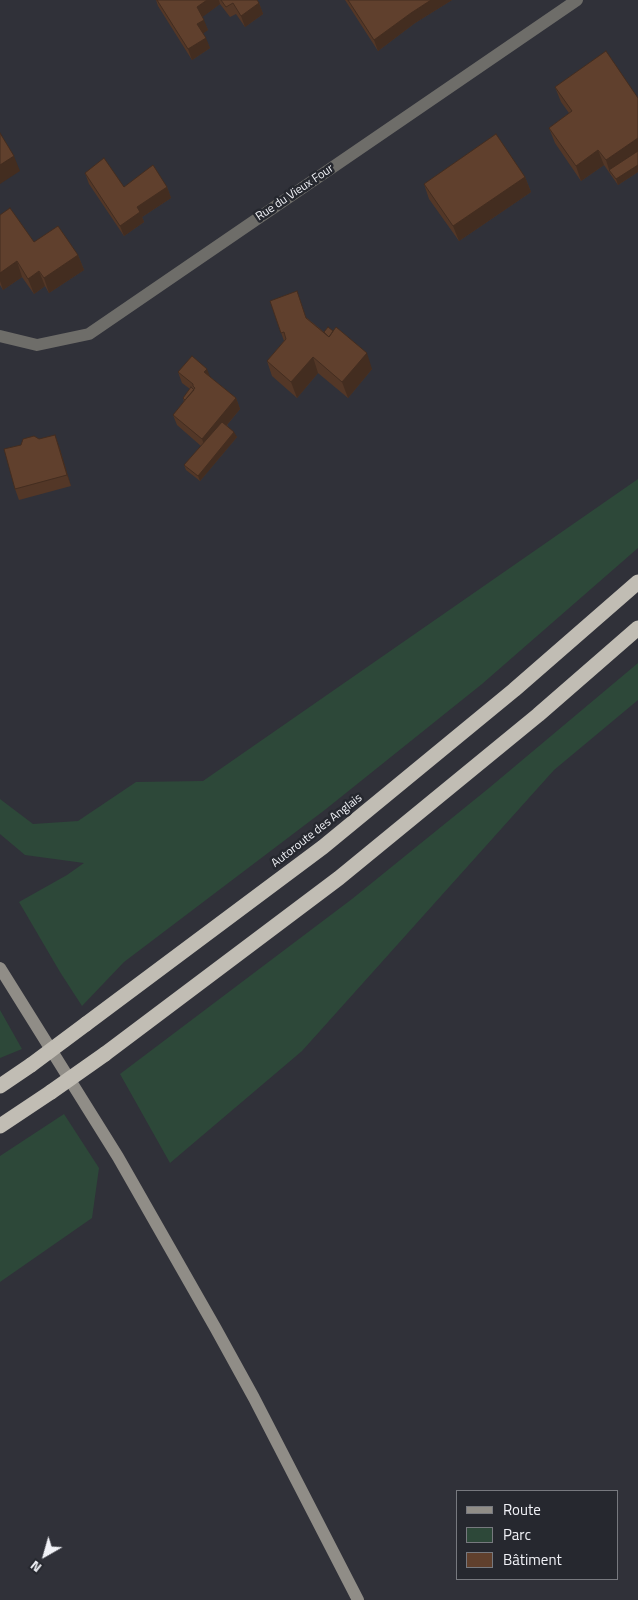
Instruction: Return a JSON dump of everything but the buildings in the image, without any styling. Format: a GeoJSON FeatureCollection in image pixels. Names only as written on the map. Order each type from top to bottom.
{"type":"FeatureCollection","features":[{"type":"Feature","properties":{"kind":"highway","name":"Autoroute des Anglais"},"geometry":{"type":"LineString","coordinates":[[0,1086],[31,1065],[323,847],[514,690],[638,582]]}},
{"type":"Feature","properties":{"kind":"highway"},"geometry":{"type":"LineString","coordinates":[[0,1126],[106,1054],[339,878],[538,715],[638,628]]}},
{"type":"Feature","properties":{"kind":"street","name":"Rue du Vieux Four"},"geometry":{"type":"LineString","coordinates":[[0,336],[37,345],[88,334],[577,0]]}},
{"type":"Feature","properties":{"kind":"street"},"geometry":{"type":"LineString","coordinates":[[0,968],[108,1141],[216,1329],[254,1398],[358,1600]]}},
{"type":"Feature","properties":{"kind":"green space"},"geometry":{"type":"Polygon","coordinates":[[[638,479],[638,548],[482,684],[326,809],[124,962],[82,1006],[19,902],[67,875],[84,863],[25,855],[0,834],[0,799],[33,824],[78,821],[136,782],[203,781],[638,479]]]}},
{"type":"Feature","properties":{"kind":"green space"},"geometry":{"type":"Polygon","coordinates":[[[638,663],[638,700],[554,770],[302,1051],[170,1163],[120,1074],[352,899],[489,788],[638,663]]]}},
{"type":"Feature","properties":{"kind":"green space"},"geometry":{"type":"Polygon","coordinates":[[[0,1010],[22,1049],[0,1058],[0,1010]]]}},
{"type":"Feature","properties":{"kind":"green space"},"geometry":{"type":"Polygon","coordinates":[[[64,1114],[99,1168],[92,1218],[0,1282],[0,1156],[64,1114]]]}}]}
